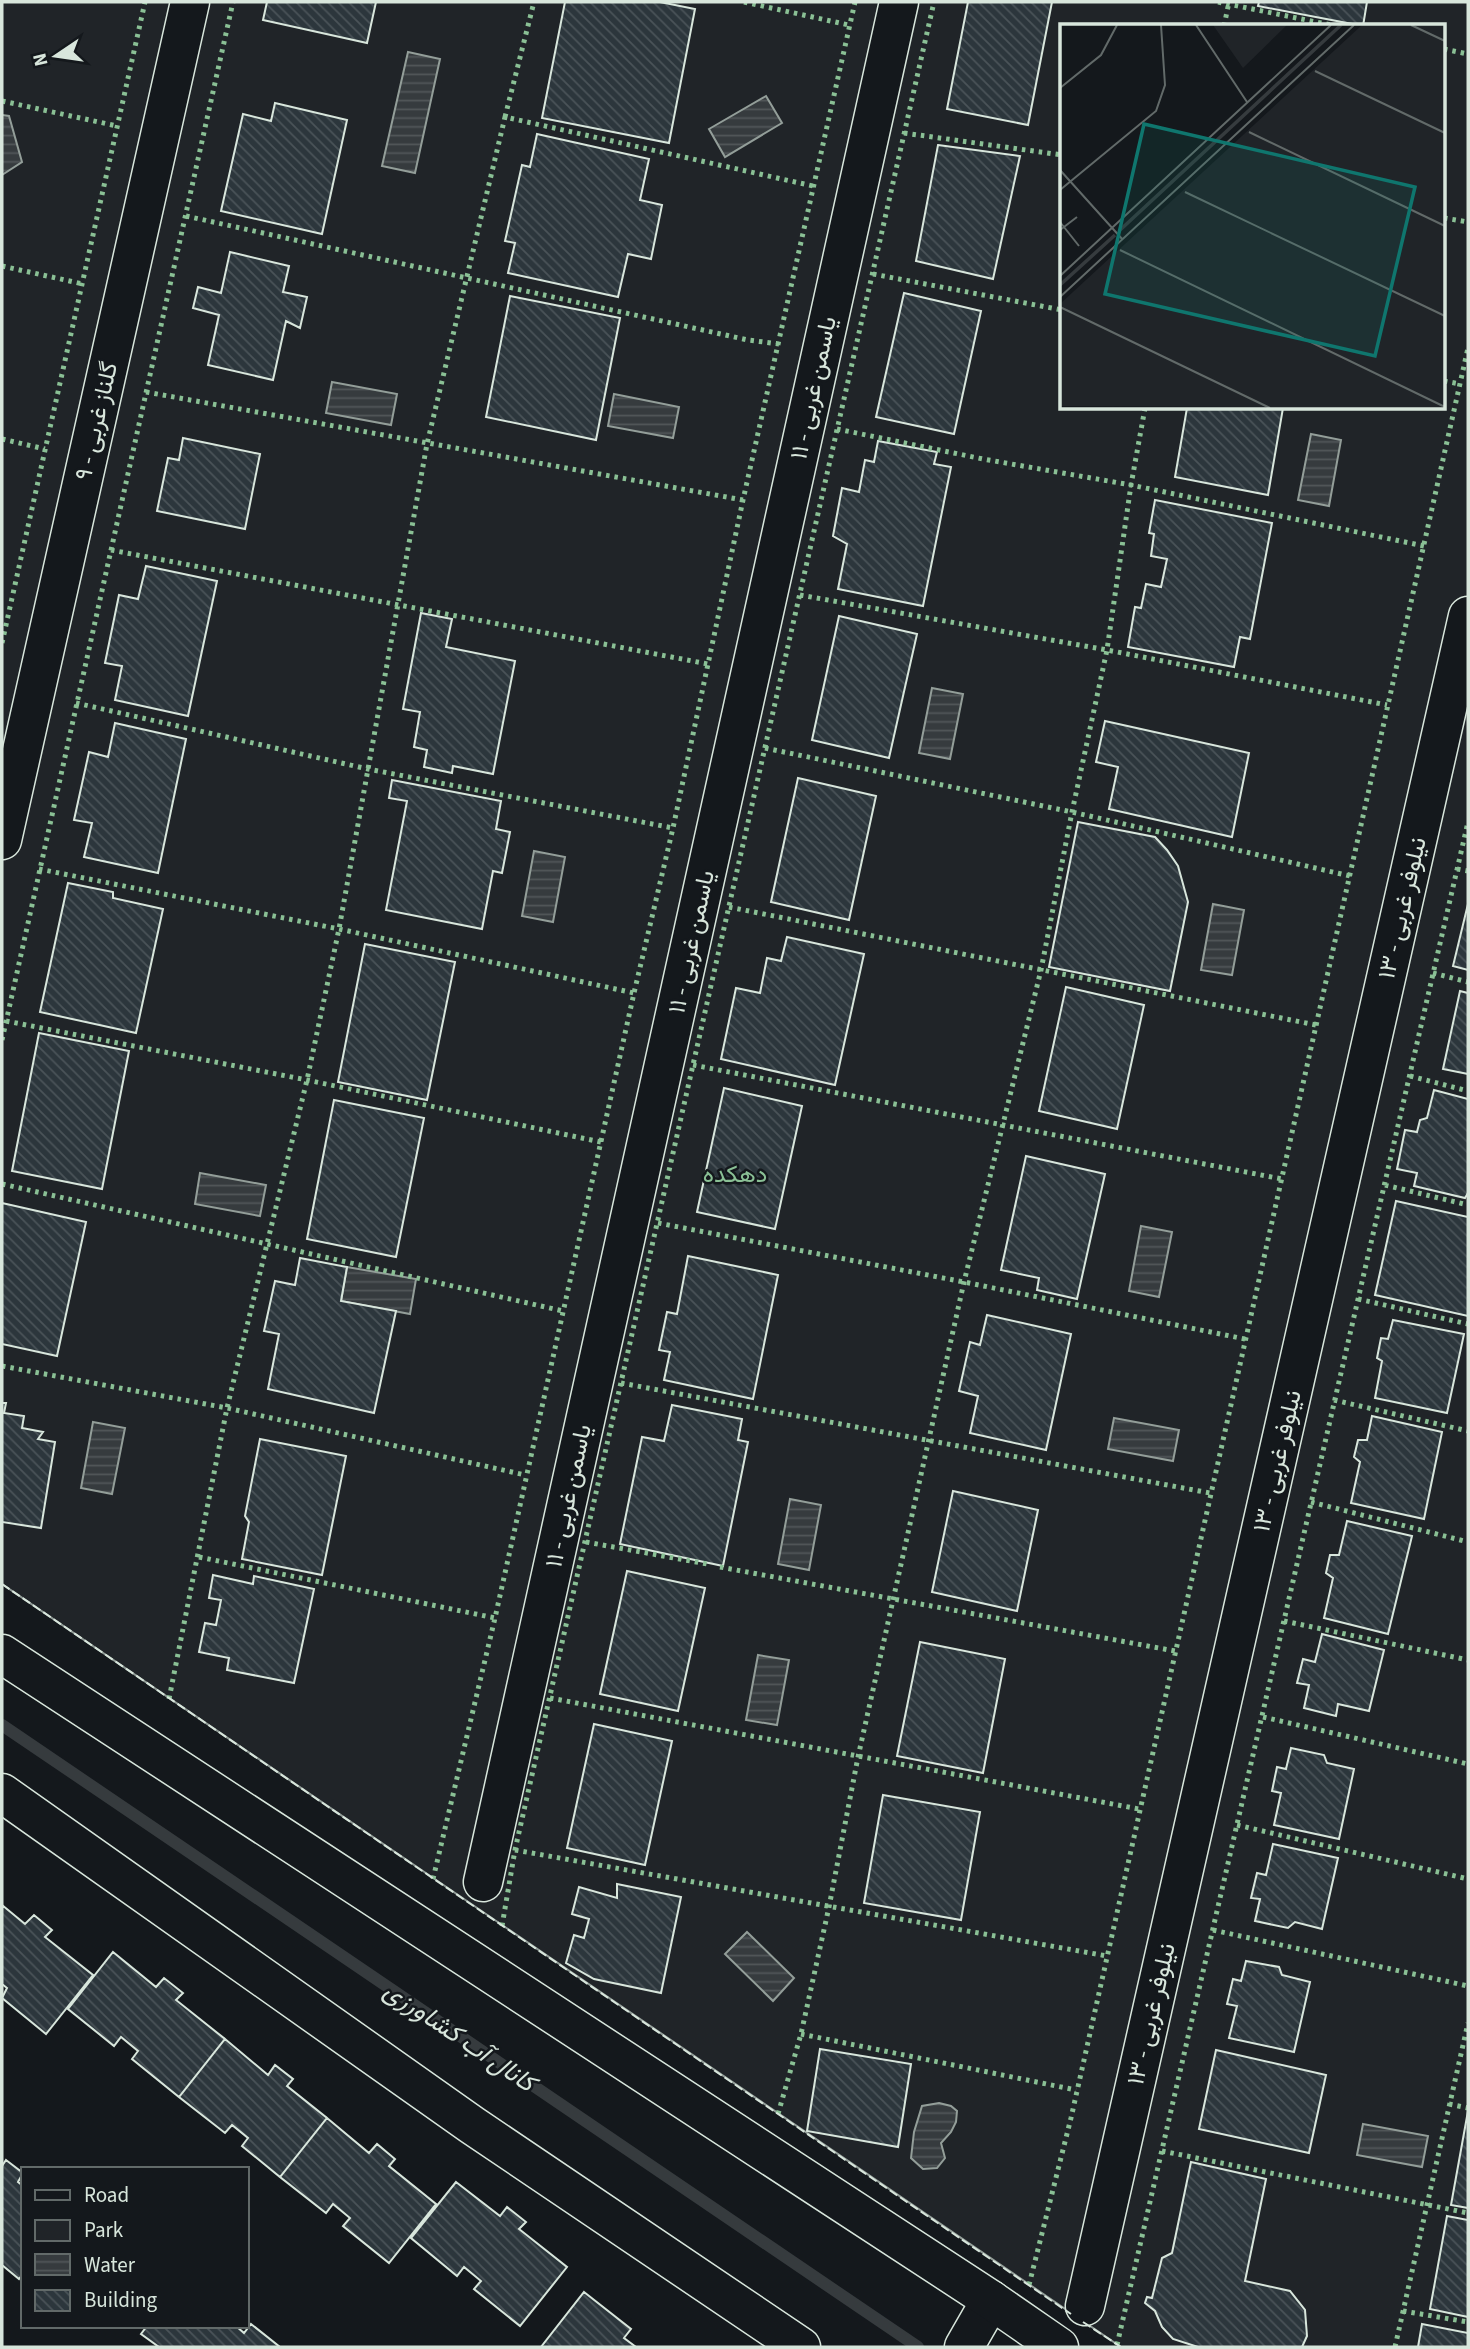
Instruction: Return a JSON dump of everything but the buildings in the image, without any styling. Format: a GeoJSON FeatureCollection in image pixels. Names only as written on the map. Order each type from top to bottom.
{"type":"FeatureCollection","features":[{"type":"Feature","properties":{"kind":"street","name":"گلناز غربی - ۹"},"geometry":{"type":"LineString","coordinates":[[2,840],[190,2]]}},
{"type":"Feature","properties":{"kind":"street","name":"یاسمن غربی - ۱۱"},"geometry":{"type":"LineString","coordinates":[[483,1882],[899,2]]}},
{"type":"Feature","properties":{"kind":"street","name":"نیلوفر غربی - ۱۳"},"geometry":{"type":"LineString","coordinates":[[1085,2306],[1468,616]]}},
{"type":"Feature","properties":{"kind":"street"},"geometry":{"type":"LineString","coordinates":[[2,1654],[1059,2347]]}},
{"type":"Feature","properties":{"kind":"street"},"geometry":{"type":"LineString","coordinates":[[2,1793],[472,2125],[801,2347]]}},
{"type":"Feature","properties":{"kind":"street"},"geometry":{"type":"LineString","coordinates":[[964,2347],[991,2300]]}},
{"type":"Feature","properties":{"kind":"green space","name":"دهکده"},"geometry":{"type":"Polygon","coordinates":[[[2,2],[1468,2],[1468,2347],[1121,2347],[2,1584],[2,2]]]}},
{"type":"Feature","properties":{"kind":"water"},"geometry":{"type":"Polygon","coordinates":[[[408,52],[440,59],[415,173],[382,166],[408,52]]]}},
{"type":"Feature","properties":{"kind":"water"},"geometry":{"type":"Polygon","coordinates":[[[766,96],[782,123],[725,157],[709,129],[766,96]]]}},
{"type":"Feature","properties":{"kind":"water"},"geometry":{"type":"Polygon","coordinates":[[[2,115],[9,116],[22,162],[2,175],[2,115]]]}},
{"type":"Feature","properties":{"kind":"water"},"geometry":{"type":"Polygon","coordinates":[[[332,382],[397,394],[391,425],[326,413],[332,382]]]}},
{"type":"Feature","properties":{"kind":"water"},"geometry":{"type":"Polygon","coordinates":[[[614,394],[679,407],[673,438],[608,426],[614,394]]]}},
{"type":"Feature","properties":{"kind":"water"},"geometry":{"type":"Polygon","coordinates":[[[1311,434],[1341,440],[1329,506],[1298,500],[1311,434]]]}},
{"type":"Feature","properties":{"kind":"water"},"geometry":{"type":"Polygon","coordinates":[[[932,688],[963,694],[950,759],[919,753],[932,688]]]}},
{"type":"Feature","properties":{"kind":"water"},"geometry":{"type":"Polygon","coordinates":[[[534,851],[565,857],[553,922],[522,916],[534,851]]]}},
{"type":"Feature","properties":{"kind":"water"},"geometry":{"type":"Polygon","coordinates":[[[1213,904],[1244,910],[1232,975],[1201,970],[1213,904]]]}},
{"type":"Feature","properties":{"kind":"water"},"geometry":{"type":"Polygon","coordinates":[[[200,1173],[266,1185],[260,1216],[195,1204],[200,1173]]]}},
{"type":"Feature","properties":{"kind":"water"},"geometry":{"type":"Polygon","coordinates":[[[1141,1226],[1172,1232],[1159,1297],[1129,1291],[1141,1226]]]}},
{"type":"Feature","properties":{"kind":"water"},"geometry":{"type":"Polygon","coordinates":[[[347,1267],[416,1279],[410,1314],[341,1301],[347,1267]]]}},
{"type":"Feature","properties":{"kind":"water"},"geometry":{"type":"Polygon","coordinates":[[[1114,1418],[1179,1430],[1173,1461],[1108,1449],[1114,1418]]]}},
{"type":"Feature","properties":{"kind":"water"},"geometry":{"type":"Polygon","coordinates":[[[93,1422],[125,1428],[112,1494],[81,1488],[93,1422]]]}},
{"type":"Feature","properties":{"kind":"water"},"geometry":{"type":"Polygon","coordinates":[[[790,1499],[821,1505],[809,1570],[778,1564],[790,1499]]]}},
{"type":"Feature","properties":{"kind":"water"},"geometry":{"type":"Polygon","coordinates":[[[758,1655],[789,1660],[777,1725],[746,1720],[758,1655]]]}},
{"type":"Feature","properties":{"kind":"water"},"geometry":{"type":"Polygon","coordinates":[[[747,1932],[794,1978],[773,2001],[725,1954],[747,1932]]]}},
{"type":"Feature","properties":{"kind":"water"},"geometry":{"type":"Polygon","coordinates":[[[939,2103],[951,2106],[957,2111],[956,2122],[941,2143],[945,2158],[937,2168],[923,2169],[911,2158],[914,2132],[922,2106],[939,2103]]]}},
{"type":"Feature","properties":{"kind":"water"},"geometry":{"type":"Polygon","coordinates":[[[1363,2124],[1428,2136],[1422,2167],[1357,2155],[1363,2124]]]}},
{"type":"Feature","properties":{"kind":"waterway","name":"کانال آب کشاورزی"},"geometry":{"type":"LineString","coordinates":[[2,1725],[918,2347]]}},
{"type":"Feature","properties":{"kind":"hedge"},"geometry":{"type":"LineString","coordinates":[[2,643],[145,2]]}},
{"type":"Feature","properties":{"kind":"hedge"},"geometry":{"type":"LineString","coordinates":[[2,1040],[233,2]]}},
{"type":"Feature","properties":{"kind":"hedge"},"geometry":{"type":"LineString","coordinates":[[505,117],[534,2]]}},
{"type":"Feature","properties":{"kind":"hedge"},"geometry":{"type":"LineString","coordinates":[[744,2],[849,25]]}},
{"type":"Feature","properties":{"kind":"hedge"},"geometry":{"type":"LineString","coordinates":[[433,1879],[495,1618],[673,828],[743,500],[855,2]]}},
{"type":"Feature","properties":{"kind":"hedge"},"geometry":{"type":"LineString","coordinates":[[502,1926],[515,1850],[934,2]]}},
{"type":"Feature","properties":{"kind":"hedge"},"geometry":{"type":"LineString","coordinates":[[1218,2],[1326,24]]}},
{"type":"Feature","properties":{"kind":"hedge"},"geometry":{"type":"LineString","coordinates":[[1224,24],[1229,2]]}},
{"type":"Feature","properties":{"kind":"hedge"},"geometry":{"type":"LineString","coordinates":[[1446,49],[1468,54]]}},
{"type":"Feature","properties":{"kind":"hedge"},"geometry":{"type":"LineString","coordinates":[[2,101],[117,126]]}},
{"type":"Feature","properties":{"kind":"hedge"},"geometry":{"type":"LineString","coordinates":[[169,1699],[227,1408],[307,1080],[339,929],[427,444],[505,117],[813,186]]}},
{"type":"Feature","properties":{"kind":"hedge"},"geometry":{"type":"LineString","coordinates":[[904,133],[1060,155]]}},
{"type":"Feature","properties":{"kind":"hedge"},"geometry":{"type":"LineString","coordinates":[[186,216],[748,340],[779,344]]}},
{"type":"Feature","properties":{"kind":"hedge"},"geometry":{"type":"LineString","coordinates":[[1446,218],[1468,222]]}},
{"type":"Feature","properties":{"kind":"hedge"},"geometry":{"type":"LineString","coordinates":[[2,266],[83,284]]}},
{"type":"Feature","properties":{"kind":"hedge"},"geometry":{"type":"LineString","coordinates":[[873,274],[1060,310]]}},
{"type":"Feature","properties":{"kind":"hedge"},"geometry":{"type":"LineString","coordinates":[[1029,2285],[1071,2118],[1468,348]]}},
{"type":"Feature","properties":{"kind":"hedge"},"geometry":{"type":"LineString","coordinates":[[1446,381],[1460,384]]}},
{"type":"Feature","properties":{"kind":"hedge"},"geometry":{"type":"LineString","coordinates":[[146,392],[743,500]]}},
{"type":"Feature","properties":{"kind":"hedge"},"geometry":{"type":"LineString","coordinates":[[778,2114],[801,2034],[858,1757],[964,1282],[1041,970],[1107,650],[1145,410]]}},
{"type":"Feature","properties":{"kind":"hedge"},"geometry":{"type":"LineString","coordinates":[[837,429],[983,459],[1131,485],[1424,546]]}},
{"type":"Feature","properties":{"kind":"hedge"},"geometry":{"type":"LineString","coordinates":[[2,439],[45,449]]}},
{"type":"Feature","properties":{"kind":"hedge"},"geometry":{"type":"LineString","coordinates":[[111,550],[708,664]]}},
{"type":"Feature","properties":{"kind":"hedge"},"geometry":{"type":"LineString","coordinates":[[800,595],[1107,650],[1387,705]]}},
{"type":"Feature","properties":{"kind":"hedge"},"geometry":{"type":"LineString","coordinates":[[76,703],[368,769],[673,828]]}},
{"type":"Feature","properties":{"kind":"hedge"},"geometry":{"type":"LineString","coordinates":[[765,748],[1072,812],[1350,876]]}},
{"type":"Feature","properties":{"kind":"hedge"},"geometry":{"type":"LineString","coordinates":[[1117,2345],[1468,822]]}},
{"type":"Feature","properties":{"kind":"hedge"},"geometry":{"type":"LineString","coordinates":[[39,869],[339,929],[634,993]]}},
{"type":"Feature","properties":{"kind":"hedge"},"geometry":{"type":"LineString","coordinates":[[1457,869],[1468,871]]}},
{"type":"Feature","properties":{"kind":"hedge"},"geometry":{"type":"LineString","coordinates":[[729,907],[1316,1025]]}},
{"type":"Feature","properties":{"kind":"hedge"},"geometry":{"type":"LineString","coordinates":[[1433,973],[1468,982]]}},
{"type":"Feature","properties":{"kind":"hedge"},"geometry":{"type":"LineString","coordinates":[[6,1021],[307,1080],[601,1142]]}},
{"type":"Feature","properties":{"kind":"hedge"},"geometry":{"type":"LineString","coordinates":[[693,1065],[1282,1179]]}},
{"type":"Feature","properties":{"kind":"hedge"},"geometry":{"type":"LineString","coordinates":[[1410,1076],[1468,1091]]}},
{"type":"Feature","properties":{"kind":"hedge"},"geometry":{"type":"LineString","coordinates":[[2,1184],[563,1311]]}},
{"type":"Feature","properties":{"kind":"hedge"},"geometry":{"type":"LineString","coordinates":[[1385,1185],[1468,1205]]}},
{"type":"Feature","properties":{"kind":"hedge"},"geometry":{"type":"LineString","coordinates":[[658,1223],[1245,1339]]}},
{"type":"Feature","properties":{"kind":"hedge"},"geometry":{"type":"LineString","coordinates":[[1358,1299],[1468,1324]]}},
{"type":"Feature","properties":{"kind":"hedge"},"geometry":{"type":"LineString","coordinates":[[2,1366],[227,1408],[525,1475]]}},
{"type":"Feature","properties":{"kind":"hedge"},"geometry":{"type":"LineString","coordinates":[[621,1383],[1210,1493]]}},
{"type":"Feature","properties":{"kind":"hedge"},"geometry":{"type":"LineString","coordinates":[[1334,1400],[1468,1431]]}},
{"type":"Feature","properties":{"kind":"hedge"},"geometry":{"type":"LineString","coordinates":[[1311,1502],[1468,1542]]}},
{"type":"Feature","properties":{"kind":"hedge"},"geometry":{"type":"LineString","coordinates":[[586,1542],[707,1564]]}},
{"type":"Feature","properties":{"kind":"hedge"},"geometry":{"type":"LineString","coordinates":[[199,1557],[495,1618]]}},
{"type":"Feature","properties":{"kind":"hedge"},"geometry":{"type":"LineString","coordinates":[[720,1567],[1175,1651]]}},
{"type":"Feature","properties":{"kind":"hedge"},"geometry":{"type":"LineString","coordinates":[[1284,1621],[1468,1660]]}},
{"type":"Feature","properties":{"kind":"hedge"},"geometry":{"type":"LineString","coordinates":[[550,1698],[1139,1809]]}},
{"type":"Feature","properties":{"kind":"hedge"},"geometry":{"type":"LineString","coordinates":[[1263,1717],[1468,1764]]}},
{"type":"Feature","properties":{"kind":"hedge"},"geometry":{"type":"LineString","coordinates":[[1237,1825],[1468,1879]]}},
{"type":"Feature","properties":{"kind":"hedge"},"geometry":{"type":"LineString","coordinates":[[515,1850],[1107,1956]]}},
{"type":"Feature","properties":{"kind":"hedge"},"geometry":{"type":"LineString","coordinates":[[1213,1930],[1468,1986]]}},
{"type":"Feature","properties":{"kind":"hedge"},"geometry":{"type":"LineString","coordinates":[[1395,2347],[1468,2023]]}},
{"type":"Feature","properties":{"kind":"hedge"},"geometry":{"type":"LineString","coordinates":[[801,2034],[1076,2090]]}},
{"type":"Feature","properties":{"kind":"hedge"},"geometry":{"type":"LineString","coordinates":[[1449,2104],[1468,2108]]}},
{"type":"Feature","properties":{"kind":"hedge"},"geometry":{"type":"LineString","coordinates":[[1162,2151],[1468,2213]]}},
{"type":"Feature","properties":{"kind":"hedge"},"geometry":{"type":"LineString","coordinates":[[1403,2311],[1468,2322]]}},
{"type":"Feature","properties":{"kind":"fence"},"geometry":{"type":"LineString","coordinates":[[2,1584],[1071,2314]]}},
{"type":"Feature","properties":{"kind":"fence"},"geometry":{"type":"LineString","coordinates":[[1083,2322],[1121,2347]]}}]}
